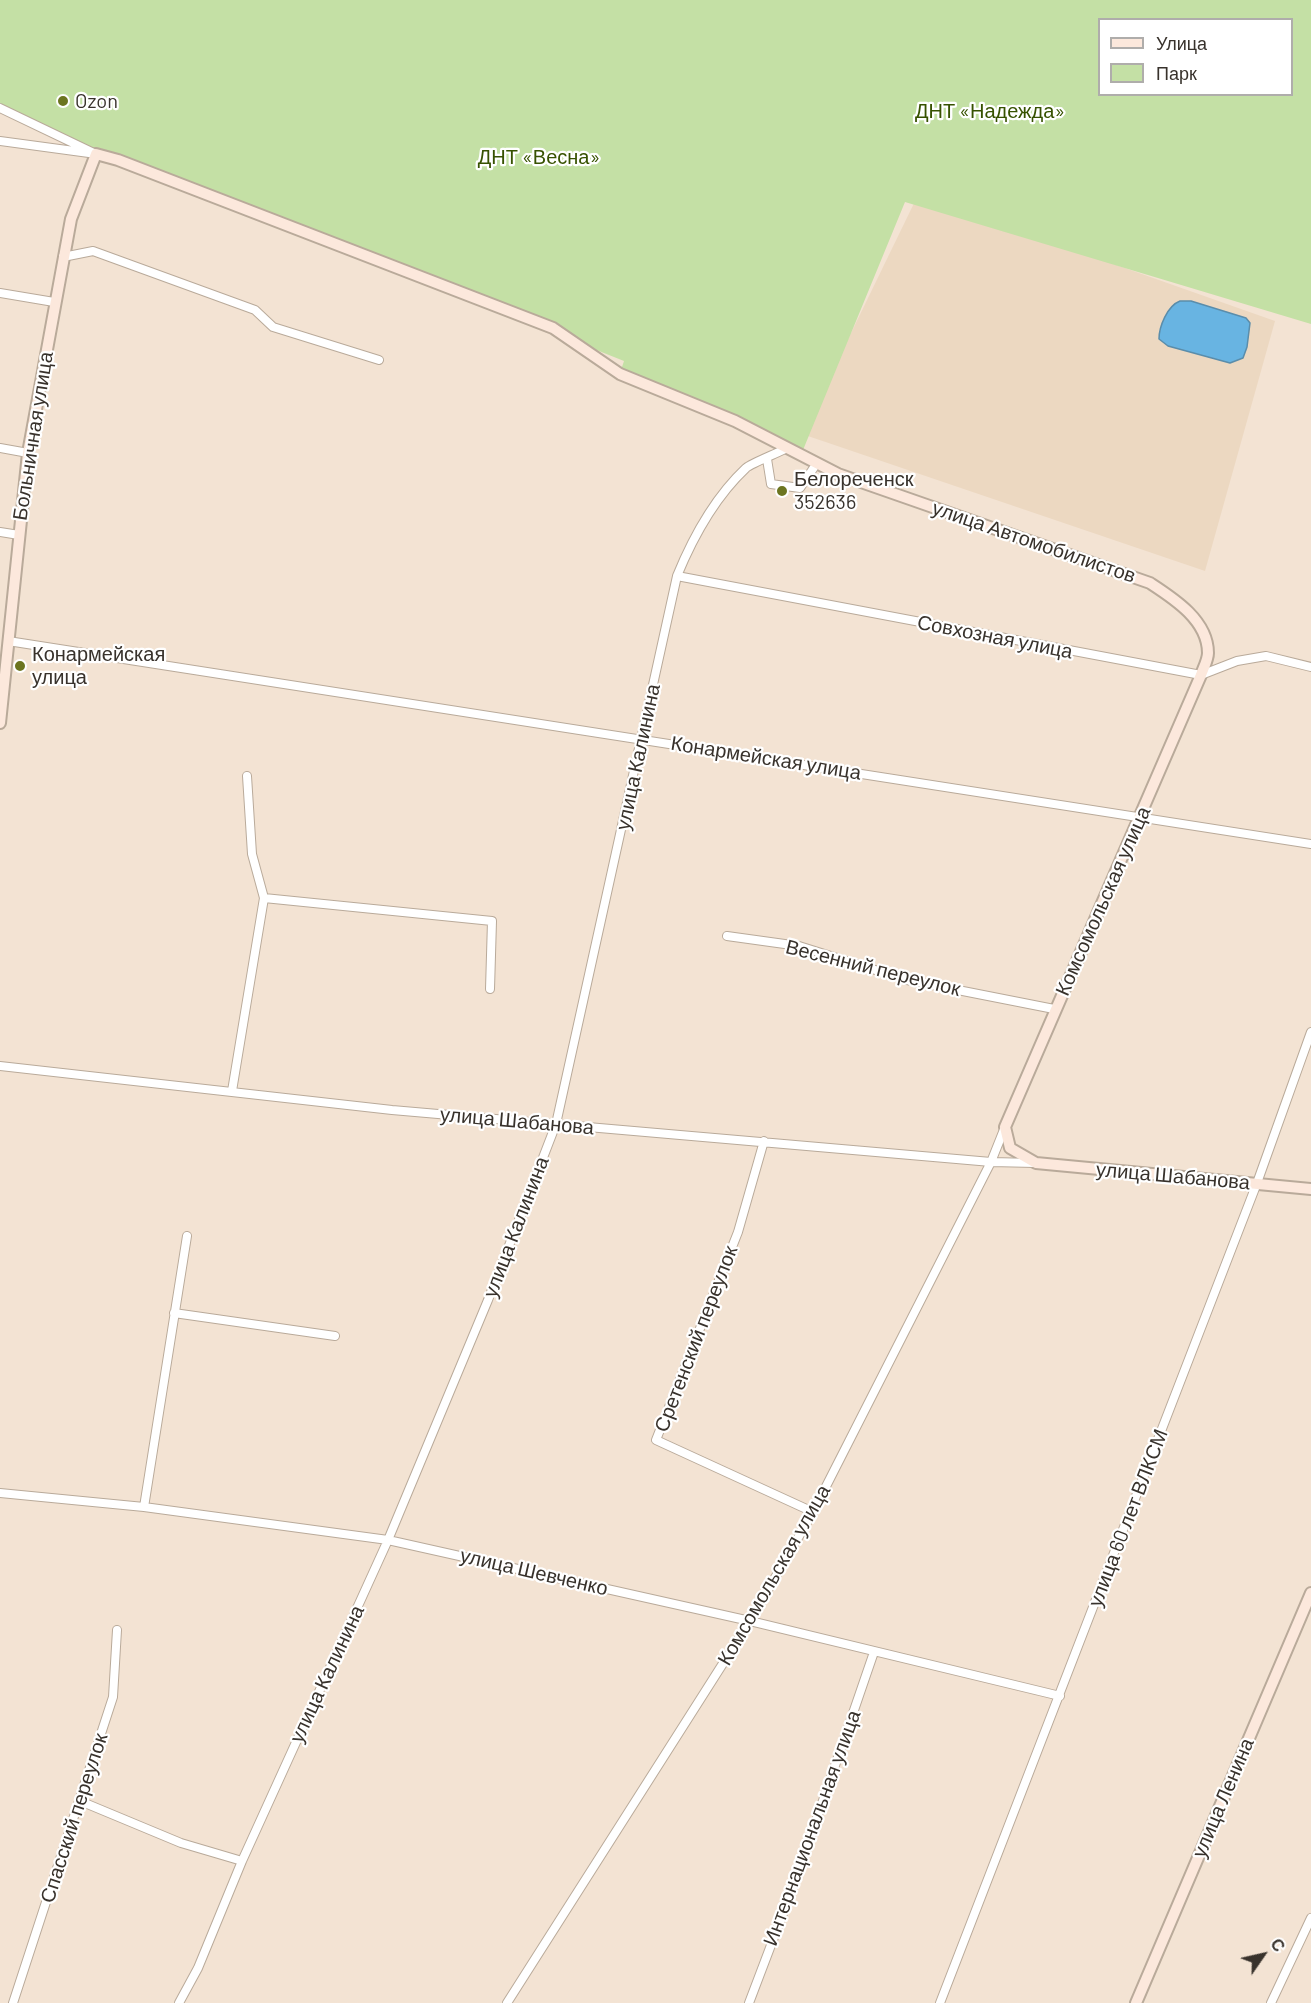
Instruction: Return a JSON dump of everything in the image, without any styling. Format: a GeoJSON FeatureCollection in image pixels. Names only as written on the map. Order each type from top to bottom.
{"type":"FeatureCollection","features":[{"type":"Feature","properties":{"kind":"street"},"geometry":{"type":"LineString","coordinates":[[0,108],[96,154]]}},
{"type":"Feature","properties":{"kind":"street"},"geometry":{"type":"LineString","coordinates":[[0,141],[96,154]]}},
{"type":"Feature","properties":{"kind":"street","name":"Больничная улица"},"geometry":{"type":"LineString","coordinates":[[0,723],[8,641],[5,624],[19,536],[28,453],[71,219],[96,154]]}},
{"type":"Feature","properties":{"kind":"street","name":"улица Автомобилистов"},"geometry":{"type":"LineString","coordinates":[[96,154],[118,160],[554,328],[620,374],[735,421],[838,474],[1150,583],[1180,602],[1196,620],[1208,653],[1201,675]]}},
{"type":"Feature","properties":{"kind":"street"},"geometry":{"type":"LineString","coordinates":[[63,257],[93,251],[255,310],[273,327],[379,360]]}},
{"type":"Feature","properties":{"kind":"street"},"geometry":{"type":"LineString","coordinates":[[0,293],[54,302]]}},
{"type":"Feature","properties":{"kind":"street"},"geometry":{"type":"LineString","coordinates":[[0,448],[28,453]]}},
{"type":"Feature","properties":{"kind":"street","name":"улица Калинина"},"geometry":{"type":"LineString","coordinates":[[179,2003],[198,1968],[242,1860],[388,1540],[488,1300],[556,1124],[677,576],[690,544],[706,517],[747,466],[767,459],[787,448]]}},
{"type":"Feature","properties":{"kind":"street"},"geometry":{"type":"LineString","coordinates":[[767,459],[771,484],[800,488],[817,463]]}},
{"type":"Feature","properties":{"kind":"street"},"geometry":{"type":"LineString","coordinates":[[0,532],[19,536]]}},
{"type":"Feature","properties":{"kind":"street","name":"Совхозная улица"},"geometry":{"type":"LineString","coordinates":[[677,576],[1201,675]]}},
{"type":"Feature","properties":{"kind":"street","name":"Конармейская улица"},"geometry":{"type":"LineString","coordinates":[[8,641],[1311,844]]}},
{"type":"Feature","properties":{"kind":"street"},"geometry":{"type":"LineString","coordinates":[[1201,675],[1237,661],[1266,656],[1311,667]]}},
{"type":"Feature","properties":{"kind":"street","name":"Комсомольская улица"},"geometry":{"type":"LineString","coordinates":[[507,2003],[750,1620],[813,1512],[991,1162],[1054,1009],[1141,817],[1201,675]]}},
{"type":"Feature","properties":{"kind":"street"},"geometry":{"type":"LineString","coordinates":[[232,1091],[264,898],[252,854],[247,776]]}},
{"type":"Feature","properties":{"kind":"street"},"geometry":{"type":"LineString","coordinates":[[264,898],[492,921],[490,989]]}},
{"type":"Feature","properties":{"kind":"street","name":"Весенний переулок"},"geometry":{"type":"LineString","coordinates":[[727,936],[799,946],[907,980],[1054,1009]]}},
{"type":"Feature","properties":{"kind":"street","name":"улица 60 лет ВЛКСМ"},"geometry":{"type":"LineString","coordinates":[[940,2003],[1257,1183],[1311,1032]]}},
{"type":"Feature","properties":{"kind":"street","name":"улица Шабанова"},"geometry":{"type":"LineString","coordinates":[[0,1066],[392,1110],[991,1162],[1036,1163],[1311,1189]]}},
{"type":"Feature","properties":{"kind":"street","name":"улица Шабанова"},"geometry":{"type":"LineString","coordinates":[[1005,1127],[1011,1148],[1036,1163]]}},
{"type":"Feature","properties":{"kind":"street","name":"Сретенский переулок"},"geometry":{"type":"LineString","coordinates":[[764,1141],[738,1232],[656,1440],[813,1512]]}},
{"type":"Feature","properties":{"kind":"street"},"geometry":{"type":"LineString","coordinates":[[144,1508],[187,1236]]}},
{"type":"Feature","properties":{"kind":"street"},"geometry":{"type":"LineString","coordinates":[[174,1313],[335,1336]]}},
{"type":"Feature","properties":{"kind":"street","name":"улица Шевченко"},"geometry":{"type":"LineString","coordinates":[[0,1493],[144,1508],[388,1540],[750,1620],[1060,1696]]}},
{"type":"Feature","properties":{"kind":"street","name":"улица Ленина"},"geometry":{"type":"LineString","coordinates":[[1136,2003],[1311,1593]]}},
{"type":"Feature","properties":{"kind":"street","name":"Спасский переулок"},"geometry":{"type":"LineString","coordinates":[[13,2003],[112,1697],[117,1630]]}},
{"type":"Feature","properties":{"kind":"street","name":"Интернациональная улица"},"geometry":{"type":"LineString","coordinates":[[749,2003],[795,1882],[874,1652]]}},
{"type":"Feature","properties":{"kind":"street"},"geometry":{"type":"LineString","coordinates":[[80,1801],[181,1843],[242,1860]]}},
{"type":"Feature","properties":{"kind":"street"},"geometry":{"type":"LineString","coordinates":[[1271,2003],[1311,1918]]}},
{"type":"Feature","properties":{"kind":"shaded area"},"geometry":{"type":"Polygon","coordinates":[[[918,195],[1275,321],[1205,571],[802,434],[918,195]]]}},
{"type":"Feature","properties":{"kind":"green space"},"geometry":{"type":"Polygon","coordinates":[[[0,0],[1311,0],[1311,324],[905,202],[803,450],[621,370],[624,361],[0,112],[0,0]]]}},
{"type":"Feature","properties":{"kind":"water"},"geometry":{"type":"Polygon","coordinates":[[[1180,301],[1191,301],[1246,318],[1250,323],[1243,358],[1230,363],[1168,346],[1159,339],[1165,317],[1171,307],[1180,301]]]}},
{"type":"Feature","properties":{"kind":"place","name":"Ozon"},"geometry":{"type":"Point","coordinates":[63,101]}},
{"type":"Feature","properties":{"kind":"place","name":"Белореченск 352636"},"geometry":{"type":"Point","coordinates":[782,491]}},
{"type":"Feature","properties":{"kind":"place","name":"Конармейская улица"},"geometry":{"type":"Point","coordinates":[20,666]}},
{"type":"Feature","properties":{"kind":"park label","name":"ДНТ «Надежда»"},"geometry":{"type":"Point","coordinates":[990,111]}},
{"type":"Feature","properties":{"kind":"park label","name":"ДНТ «Весна»"},"geometry":{"type":"Point","coordinates":[539,157]}}]}
